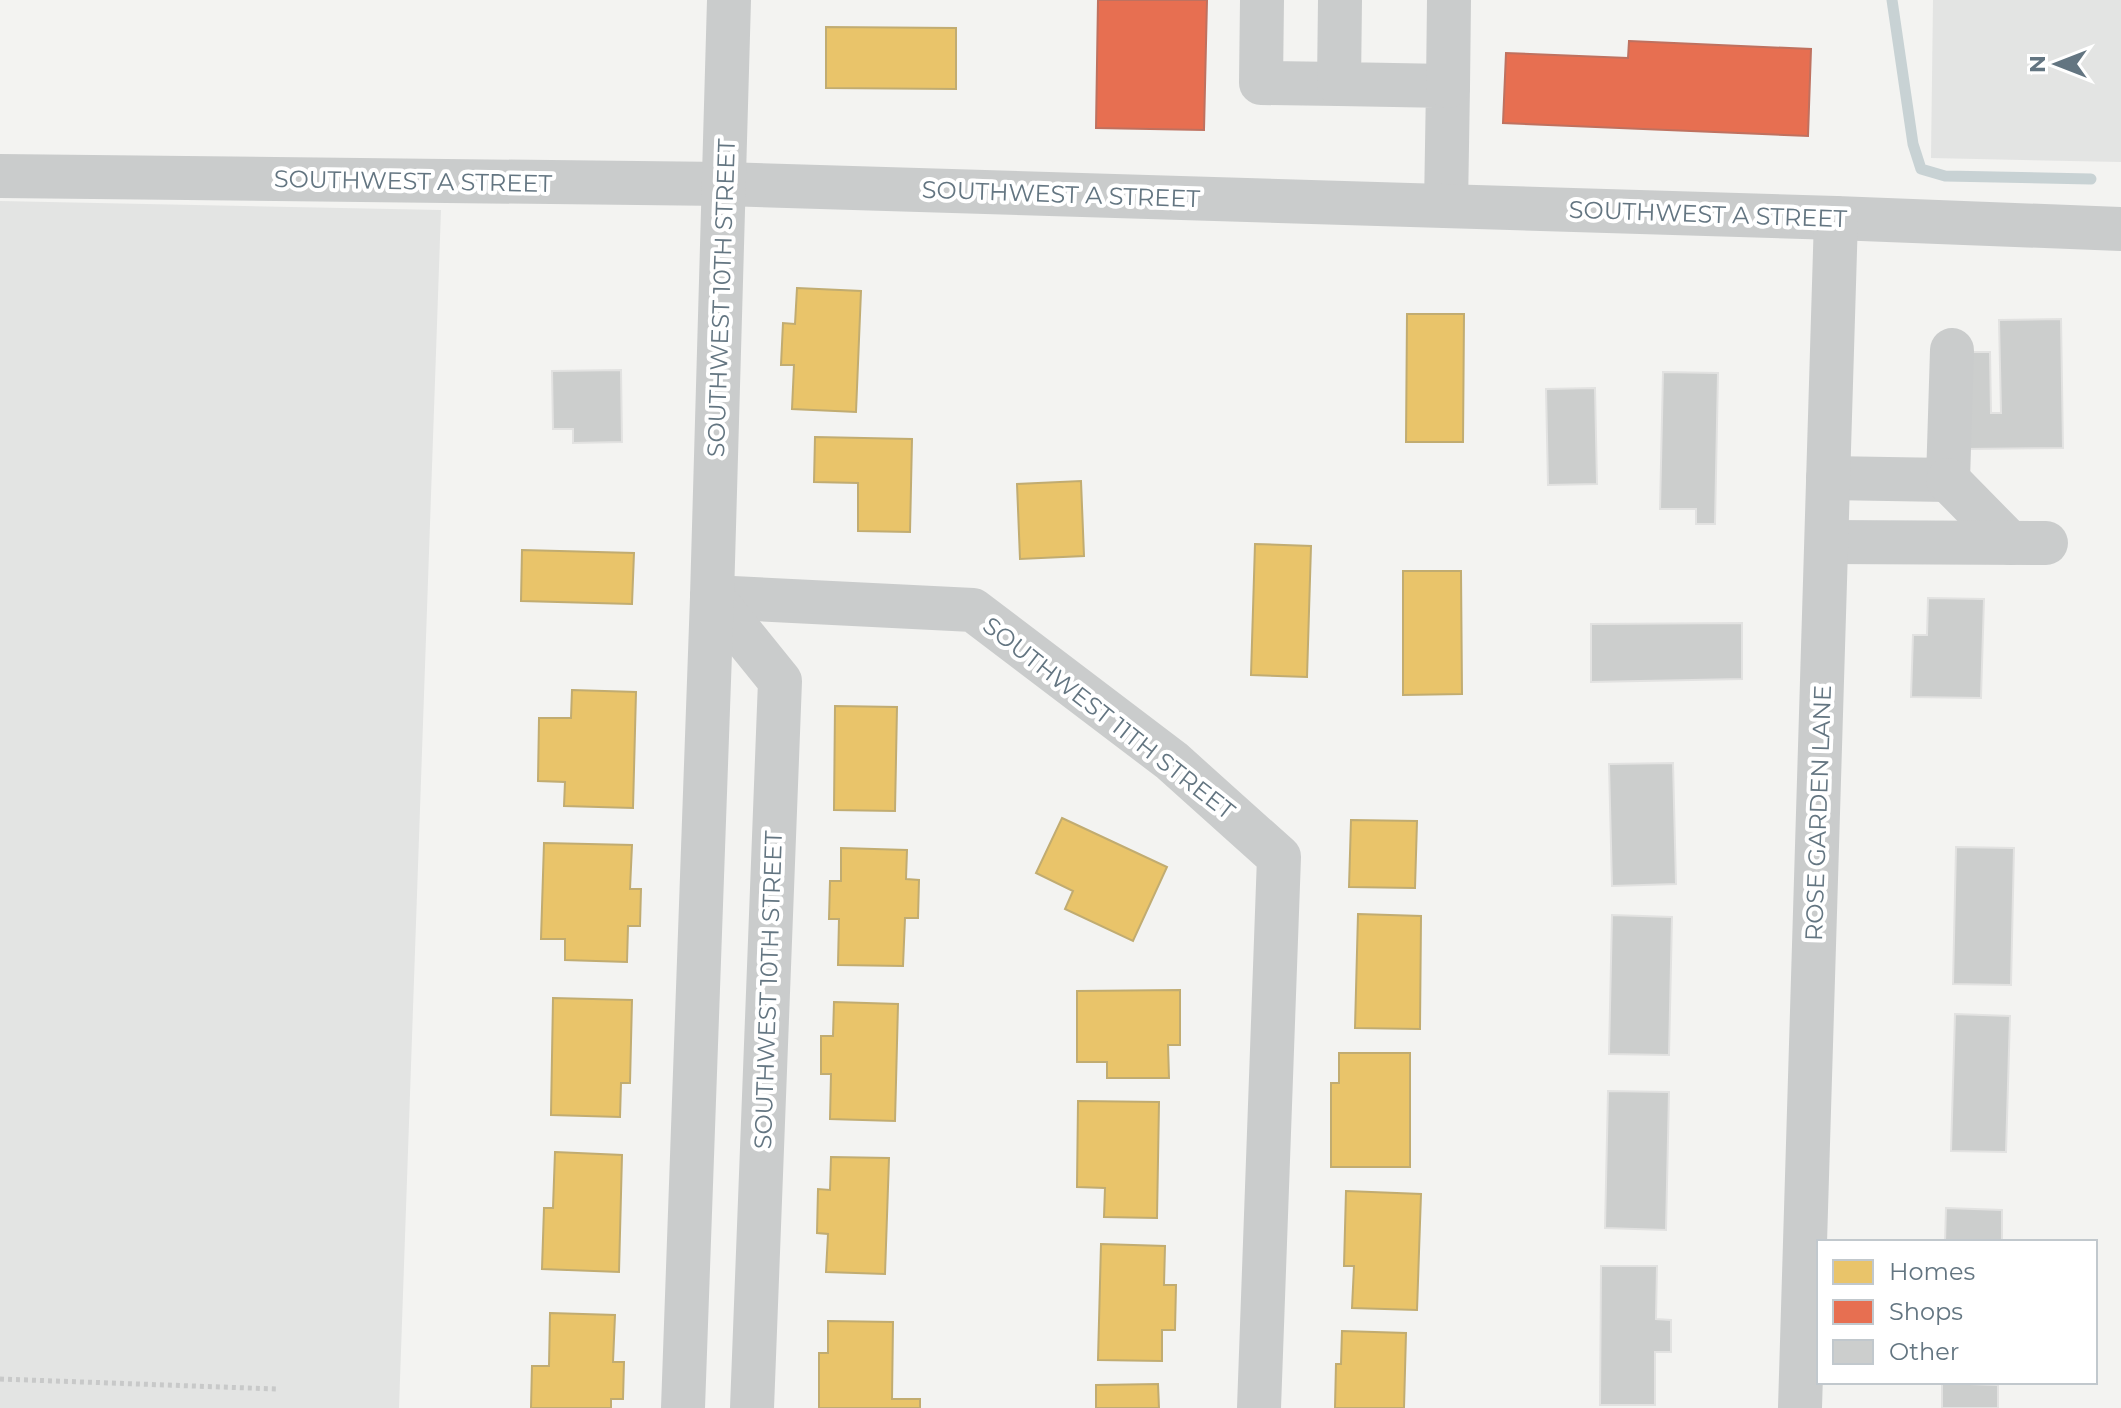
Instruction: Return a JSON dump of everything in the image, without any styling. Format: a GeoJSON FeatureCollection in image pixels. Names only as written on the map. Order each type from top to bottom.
{"type":"FeatureCollection","features":[{"type":"Feature","properties":{"kind":"street","name":"SOUTHWEST 10TH STREET"},"geometry":{"type":"LineString","coordinates":[[683,1408],[712,597],[729,0]]}},
{"type":"Feature","properties":{"kind":"street"},"geometry":{"type":"LineString","coordinates":[[1262,0],[1261,83],[1448,86]]}},
{"type":"Feature","properties":{"kind":"street"},"geometry":{"type":"LineString","coordinates":[[1339,84],[1340,0]]}},
{"type":"Feature","properties":{"kind":"street"},"geometry":{"type":"LineString","coordinates":[[1446,206],[1449,0]]}},
{"type":"Feature","properties":{"kind":"street","name":"SOUTHWEST A STREET"},"geometry":{"type":"LineString","coordinates":[[0,176],[724,184],[2121,229]]}},
{"type":"Feature","properties":{"kind":"street","name":"ROSE GARDEN LANE"},"geometry":{"type":"LineString","coordinates":[[1800,1408],[1836,218]]}},
{"type":"Feature","properties":{"kind":"street"},"geometry":{"type":"LineString","coordinates":[[1948,480],[1952,350]]}},
{"type":"Feature","properties":{"kind":"street"},"geometry":{"type":"LineString","coordinates":[[1827,542],[2028,543],[1948,480],[1828,478]]}},
{"type":"Feature","properties":{"kind":"street","name":"SOUTHWEST 10TH STREET"},"geometry":{"type":"LineString","coordinates":[[712,597],[780,681],[752,1408]]}},
{"type":"Feature","properties":{"kind":"street","name":"SOUTHWEST 11TH STREET"},"geometry":{"type":"LineString","coordinates":[[712,597],[973,610],[1172,761],[1279,857],[1259,1408]]}},
{"type":"Feature","properties":{"kind":"street"},"geometry":{"type":"LineString","coordinates":[[690,1201],[760,1204]]}},
{"type":"Feature","properties":{"kind":"path"},"geometry":{"type":"LineString","coordinates":[[0,1379],[276,1389]]}},
{"type":"Feature","properties":{"kind":"shaded area"},"geometry":{"type":"Polygon","coordinates":[[[1933,0],[2121,0],[2121,162],[1931,158],[1933,0]]]}},
{"type":"Feature","properties":{"kind":"shaded area"},"geometry":{"type":"Polygon","coordinates":[[[0,201],[441,210],[399,1408],[0,1408],[0,201]]]}},
{"type":"Feature","properties":{"kind":"building: Homes"},"geometry":{"type":"Polygon","coordinates":[[[826,27],[956,28],[956,89],[826,88],[826,27]]]}},
{"type":"Feature","properties":{"kind":"building: Homes"},"geometry":{"type":"Polygon","coordinates":[[[797,288],[861,291],[856,412],[792,409],[794,365],[781,365],[783,323],[795,324],[797,288]]]}},
{"type":"Feature","properties":{"kind":"building: Homes"},"geometry":{"type":"Polygon","coordinates":[[[1407,314],[1464,314],[1463,442],[1406,442],[1407,314]]]}},
{"type":"Feature","properties":{"kind":"building: Homes"},"geometry":{"type":"Polygon","coordinates":[[[815,437],[912,439],[910,532],[858,531],[858,483],[814,482],[815,437]]]}},
{"type":"Feature","properties":{"kind":"building: Homes"},"geometry":{"type":"Polygon","coordinates":[[[1081,481],[1084,556],[1020,559],[1017,484],[1081,481]]]}},
{"type":"Feature","properties":{"kind":"building: Homes"},"geometry":{"type":"Polygon","coordinates":[[[1255,544],[1311,546],[1307,677],[1251,675],[1255,544]]]}},
{"type":"Feature","properties":{"kind":"building: Homes"},"geometry":{"type":"Polygon","coordinates":[[[522,550],[634,553],[632,604],[521,601],[522,550]]]}},
{"type":"Feature","properties":{"kind":"building: Homes"},"geometry":{"type":"Polygon","coordinates":[[[1403,571],[1461,571],[1462,694],[1403,695],[1403,571]]]}},
{"type":"Feature","properties":{"kind":"building: Homes"},"geometry":{"type":"Polygon","coordinates":[[[572,690],[636,692],[633,808],[564,806],[565,782],[538,781],[539,718],[571,718],[572,690]]]}},
{"type":"Feature","properties":{"kind":"building: Homes"},"geometry":{"type":"Polygon","coordinates":[[[835,706],[897,707],[895,811],[834,810],[835,706]]]}},
{"type":"Feature","properties":{"kind":"building: Homes"},"geometry":{"type":"Polygon","coordinates":[[[1062,818],[1167,867],[1133,941],[1065,909],[1073,891],[1036,873],[1062,818]]]}},
{"type":"Feature","properties":{"kind":"building: Homes"},"geometry":{"type":"Polygon","coordinates":[[[1351,820],[1417,821],[1415,888],[1349,887],[1351,820]]]}},
{"type":"Feature","properties":{"kind":"building: Homes"},"geometry":{"type":"Polygon","coordinates":[[[544,843],[632,845],[630,889],[641,889],[640,926],[628,926],[627,962],[565,960],[565,939],[541,939],[544,843]]]}},
{"type":"Feature","properties":{"kind":"building: Homes"},"geometry":{"type":"Polygon","coordinates":[[[841,848],[907,850],[906,879],[919,880],[918,918],[905,918],[903,966],[838,965],[839,919],[829,919],[830,881],[841,881],[841,848]]]}},
{"type":"Feature","properties":{"kind":"building: Homes"},"geometry":{"type":"Polygon","coordinates":[[[1358,914],[1421,916],[1420,1029],[1355,1028],[1358,914]]]}},
{"type":"Feature","properties":{"kind":"building: Homes"},"geometry":{"type":"Polygon","coordinates":[[[1180,990],[1180,1045],[1168,1045],[1169,1078],[1107,1078],[1107,1062],[1077,1062],[1077,991],[1180,990]]]}},
{"type":"Feature","properties":{"kind":"building: Homes"},"geometry":{"type":"Polygon","coordinates":[[[553,998],[632,1000],[630,1083],[621,1083],[620,1117],[551,1115],[553,998]]]}},
{"type":"Feature","properties":{"kind":"building: Homes"},"geometry":{"type":"Polygon","coordinates":[[[834,1002],[898,1004],[895,1121],[830,1119],[831,1074],[821,1074],[821,1036],[833,1036],[834,1002]]]}},
{"type":"Feature","properties":{"kind":"building: Homes"},"geometry":{"type":"Polygon","coordinates":[[[1339,1053],[1410,1053],[1410,1167],[1331,1167],[1331,1083],[1339,1083],[1339,1053]]]}},
{"type":"Feature","properties":{"kind":"building: Homes"},"geometry":{"type":"Polygon","coordinates":[[[1078,1101],[1159,1102],[1157,1218],[1104,1217],[1105,1188],[1077,1187],[1078,1101]]]}},
{"type":"Feature","properties":{"kind":"building: Homes"},"geometry":{"type":"Polygon","coordinates":[[[555,1152],[622,1155],[619,1272],[542,1269],[544,1208],[553,1208],[555,1152]]]}},
{"type":"Feature","properties":{"kind":"building: Homes"},"geometry":{"type":"Polygon","coordinates":[[[831,1157],[889,1158],[885,1274],[826,1272],[828,1234],[817,1233],[818,1189],[830,1190],[831,1157]]]}},
{"type":"Feature","properties":{"kind":"building: Homes"},"geometry":{"type":"Polygon","coordinates":[[[1346,1191],[1421,1194],[1417,1310],[1352,1308],[1354,1266],[1344,1266],[1346,1191]]]}},
{"type":"Feature","properties":{"kind":"building: Homes"},"geometry":{"type":"Polygon","coordinates":[[[1101,1244],[1165,1246],[1164,1285],[1176,1285],[1175,1330],[1162,1330],[1162,1361],[1098,1360],[1101,1244]]]}},
{"type":"Feature","properties":{"kind":"building: Homes"},"geometry":{"type":"Polygon","coordinates":[[[550,1313],[615,1315],[613,1362],[624,1362],[623,1399],[611,1399],[611,1408],[531,1408],[532,1366],[549,1366],[550,1313]]]}},
{"type":"Feature","properties":{"kind":"building: Homes"},"geometry":{"type":"Polygon","coordinates":[[[828,1321],[893,1322],[892,1399],[920,1399],[920,1408],[819,1408],[819,1353],[828,1353],[828,1321]]]}},
{"type":"Feature","properties":{"kind":"building: Homes"},"geometry":{"type":"Polygon","coordinates":[[[1342,1331],[1406,1333],[1404,1408],[1335,1408],[1336,1364],[1341,1364],[1342,1331]]]}},
{"type":"Feature","properties":{"kind":"building: Homes"},"geometry":{"type":"Polygon","coordinates":[[[1158,1384],[1159,1408],[1096,1408],[1096,1385],[1158,1384]]]}},
{"type":"Feature","properties":{"kind":"building: Shops"},"geometry":{"type":"Polygon","coordinates":[[[1098,0],[1207,0],[1204,130],[1096,128],[1098,0]]]}},
{"type":"Feature","properties":{"kind":"building: Shops"},"geometry":{"type":"Polygon","coordinates":[[[1629,41],[1811,49],[1808,136],[1503,123],[1506,53],[1628,58],[1629,41]]]}},
{"type":"Feature","properties":{"kind":"building: Other"},"geometry":{"type":"Polygon","coordinates":[[[2061,319],[2063,448],[1965,449],[1964,352],[1990,352],[1991,413],[2001,413],[1999,320],[2061,319]]]}},
{"type":"Feature","properties":{"kind":"building: Other"},"geometry":{"type":"Polygon","coordinates":[[[621,370],[622,442],[573,443],[573,429],[553,429],[552,371],[621,370]]]}},
{"type":"Feature","properties":{"kind":"building: Other"},"geometry":{"type":"Polygon","coordinates":[[[1663,372],[1718,373],[1715,524],[1696,524],[1696,509],[1660,509],[1663,372]]]}},
{"type":"Feature","properties":{"kind":"building: Other"},"geometry":{"type":"Polygon","coordinates":[[[1595,388],[1597,484],[1548,485],[1546,389],[1595,388]]]}},
{"type":"Feature","properties":{"kind":"building: Other"},"geometry":{"type":"Polygon","coordinates":[[[1928,598],[1984,599],[1981,698],[1911,697],[1913,635],[1927,635],[1928,598]]]}},
{"type":"Feature","properties":{"kind":"building: Other"},"geometry":{"type":"Polygon","coordinates":[[[1742,623],[1742,679],[1591,682],[1591,624],[1742,623]]]}},
{"type":"Feature","properties":{"kind":"building: Other"},"geometry":{"type":"Polygon","coordinates":[[[1673,763],[1676,884],[1612,886],[1609,764],[1673,763]]]}},
{"type":"Feature","properties":{"kind":"building: Other"},"geometry":{"type":"Polygon","coordinates":[[[1956,847],[2014,848],[2011,985],[1953,984],[1956,847]]]}},
{"type":"Feature","properties":{"kind":"building: Other"},"geometry":{"type":"Polygon","coordinates":[[[1612,915],[1672,917],[1669,1055],[1609,1054],[1612,915]]]}},
{"type":"Feature","properties":{"kind":"building: Other"},"geometry":{"type":"Polygon","coordinates":[[[1955,1014],[2010,1016],[2006,1152],[1951,1151],[1955,1014]]]}},
{"type":"Feature","properties":{"kind":"building: Other"},"geometry":{"type":"Polygon","coordinates":[[[1608,1091],[1669,1092],[1666,1230],[1605,1228],[1608,1091]]]}},
{"type":"Feature","properties":{"kind":"building: Other"},"geometry":{"type":"Polygon","coordinates":[[[1946,1208],[2002,1210],[2002,1240],[1945,1240],[1946,1208]]]}},
{"type":"Feature","properties":{"kind":"building: Other"},"geometry":{"type":"Polygon","coordinates":[[[1601,1266],[1657,1266],[1656,1319],[1671,1320],[1671,1352],[1655,1352],[1655,1405],[1600,1405],[1601,1266]]]}},
{"type":"Feature","properties":{"kind":"building: Other"},"geometry":{"type":"Polygon","coordinates":[[[1942,1384],[1998,1385],[1998,1408],[1942,1408],[1942,1384]]]}},
{"type":"Feature","properties":{"kind":"waterway"},"geometry":{"type":"LineString","coordinates":[[1892,0],[1913,144],[1921,169],[1945,176],[2091,179]]}}]}
